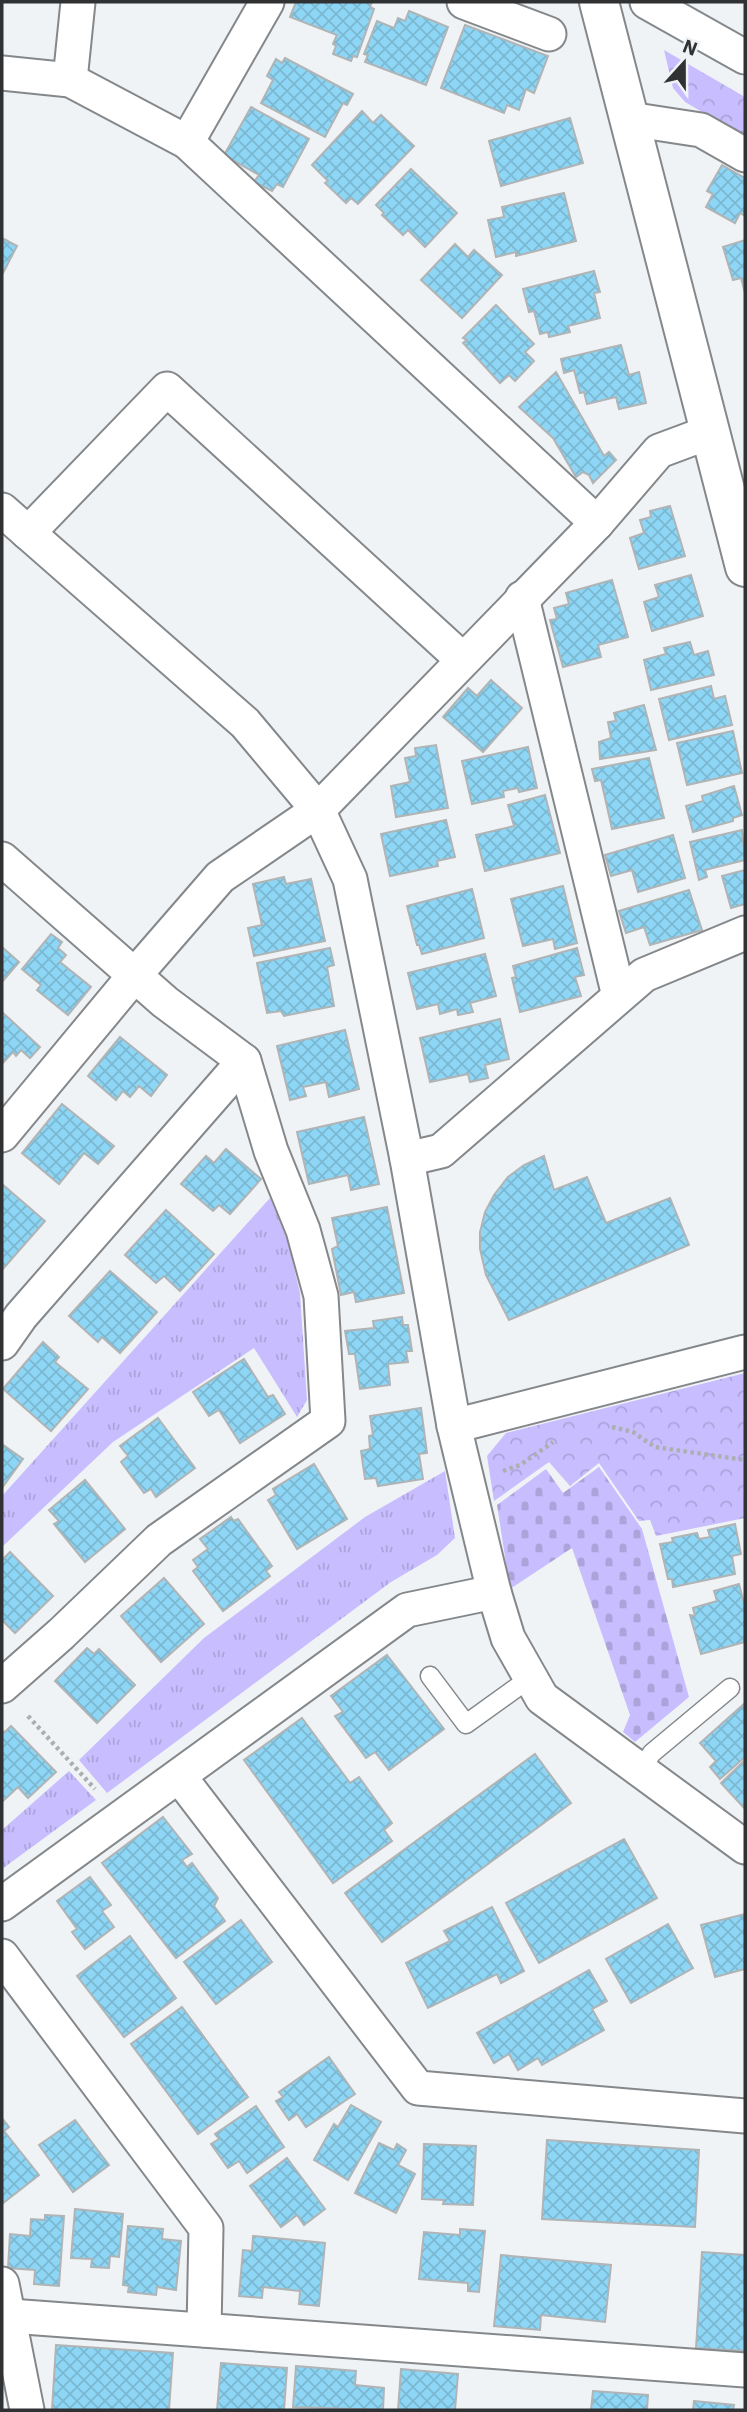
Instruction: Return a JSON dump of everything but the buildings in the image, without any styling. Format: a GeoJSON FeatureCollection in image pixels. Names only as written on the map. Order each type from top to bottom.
{"type":"FeatureCollection","features":[{"type":"Feature","properties":{"kind":"street"},"geometry":{"type":"LineString","coordinates":[[70,80],[78,2]]}},
{"type":"Feature","properties":{"kind":"street"},"geometry":{"type":"LineString","coordinates":[[187,142],[267,2]]}},
{"type":"Feature","properties":{"kind":"street"},"geometry":{"type":"LineString","coordinates":[[464,2],[549,34]]}},
{"type":"Feature","properties":{"kind":"street"},"geometry":{"type":"LineString","coordinates":[[599,2],[745,568]]}},
{"type":"Feature","properties":{"kind":"street"},"geometry":{"type":"LineString","coordinates":[[647,2],[745,57]]}},
{"type":"Feature","properties":{"kind":"street"},"geometry":{"type":"LineString","coordinates":[[2,73],[70,80],[187,142],[597,523]]}},
{"type":"Feature","properties":{"kind":"street"},"geometry":{"type":"LineString","coordinates":[[629,119],[701,130],[745,155]]}},
{"type":"Feature","properties":{"kind":"street"},"geometry":{"type":"LineString","coordinates":[[463,660],[167,390],[9,518],[245,723],[318,810],[350,879],[407,1159],[454,1426],[494,1592],[508,1638],[542,1698],[745,1847]]}},
{"type":"Feature","properties":{"kind":"street"},"geometry":{"type":"LineString","coordinates":[[2,1135],[220,877],[318,810],[597,523],[659,451],[710,432]]}},
{"type":"Feature","properties":{"kind":"street"},"geometry":{"type":"LineString","coordinates":[[522,598],[619,996]]}},
{"type":"Feature","properties":{"kind":"street"},"geometry":{"type":"LineString","coordinates":[[2,859],[134,976],[244,1061],[271,1151],[303,1230],[321,1296],[328,1421],[159,1540],[61,1634],[2,1685]]}},
{"type":"Feature","properties":{"kind":"street"},"geometry":{"type":"LineString","coordinates":[[407,1159],[441,1151],[643,975],[745,933]]}},
{"type":"Feature","properties":{"kind":"street"},"geometry":{"type":"LineString","coordinates":[[2,1343],[21,1316],[244,1061]]}},
{"type":"Feature","properties":{"kind":"street"},"geometry":{"type":"LineString","coordinates":[[454,1426],[745,1352]]}},
{"type":"Feature","properties":{"kind":"street"},"geometry":{"type":"LineString","coordinates":[[2,1904],[407,1609],[494,1592]]}},
{"type":"Feature","properties":{"kind":"street"},"geometry":{"type":"LineString","coordinates":[[178,1776],[418,2088],[745,2116]]}},
{"type":"Feature","properties":{"kind":"street"},"geometry":{"type":"LineString","coordinates":[[2,1956],[206,2228],[204,2330]]}},
{"type":"Feature","properties":{"kind":"street"},"geometry":{"type":"LineString","coordinates":[[2,2284],[27,2410]]}},
{"type":"Feature","properties":{"kind":"street"},"geometry":{"type":"LineString","coordinates":[[10,2316],[745,2370]]}},
{"type":"Feature","properties":{"kind":"lane"},"geometry":{"type":"LineString","coordinates":[[430,1676],[466,1724],[530,1678]]}},
{"type":"Feature","properties":{"kind":"lane"},"geometry":{"type":"LineString","coordinates":[[640,1770],[652,1753],[730,1688]]}},
{"type":"Feature","properties":{"kind":"path"},"geometry":{"type":"LineString","coordinates":[[609,1426],[633,1432],[654,1447],[745,1460]]}},
{"type":"Feature","properties":{"kind":"path"},"geometry":{"type":"LineString","coordinates":[[469,1488],[520,1465],[562,1436]]}},
{"type":"Feature","properties":{"kind":"path"},"geometry":{"type":"LineString","coordinates":[[27,1715],[97,1793]]}},
{"type":"Feature","properties":{"kind":"green space"},"geometry":{"type":"Polygon","coordinates":[[[664,50],[745,97],[745,137],[685,102],[673,88],[664,50]]]}},
{"type":"Feature","properties":{"kind":"green space"},"geometry":{"type":"Polygon","coordinates":[[[270,1198],[288,1242],[300,1293],[307,1400],[297,1417],[254,1348],[113,1442],[2,1547],[2,1496],[270,1198]]]}},
{"type":"Feature","properties":{"kind":"green space"},"geometry":{"type":"Polygon","coordinates":[[[745,1373],[745,1518],[656,1536],[650,1520],[639,1521],[599,1463],[570,1486],[549,1462],[494,1501],[487,1456],[506,1433],[745,1373]]]}},
{"type":"Feature","properties":{"kind":"green space"},"geometry":{"type":"Polygon","coordinates":[[[599,1467],[642,1529],[689,1697],[635,1742],[623,1732],[630,1715],[572,1548],[510,1589],[497,1505],[546,1469],[563,1493],[599,1467]]]}},
{"type":"Feature","properties":{"kind":"green space"},"geometry":{"type":"Polygon","coordinates":[[[445,1471],[455,1538],[437,1555],[391,1582],[107,1793],[79,1760],[204,1638],[365,1517],[445,1471]]]}},
{"type":"Feature","properties":{"kind":"green space"},"geometry":{"type":"Polygon","coordinates":[[[69,1771],[96,1800],[2,1869],[2,1830],[69,1771]]]}}]}
